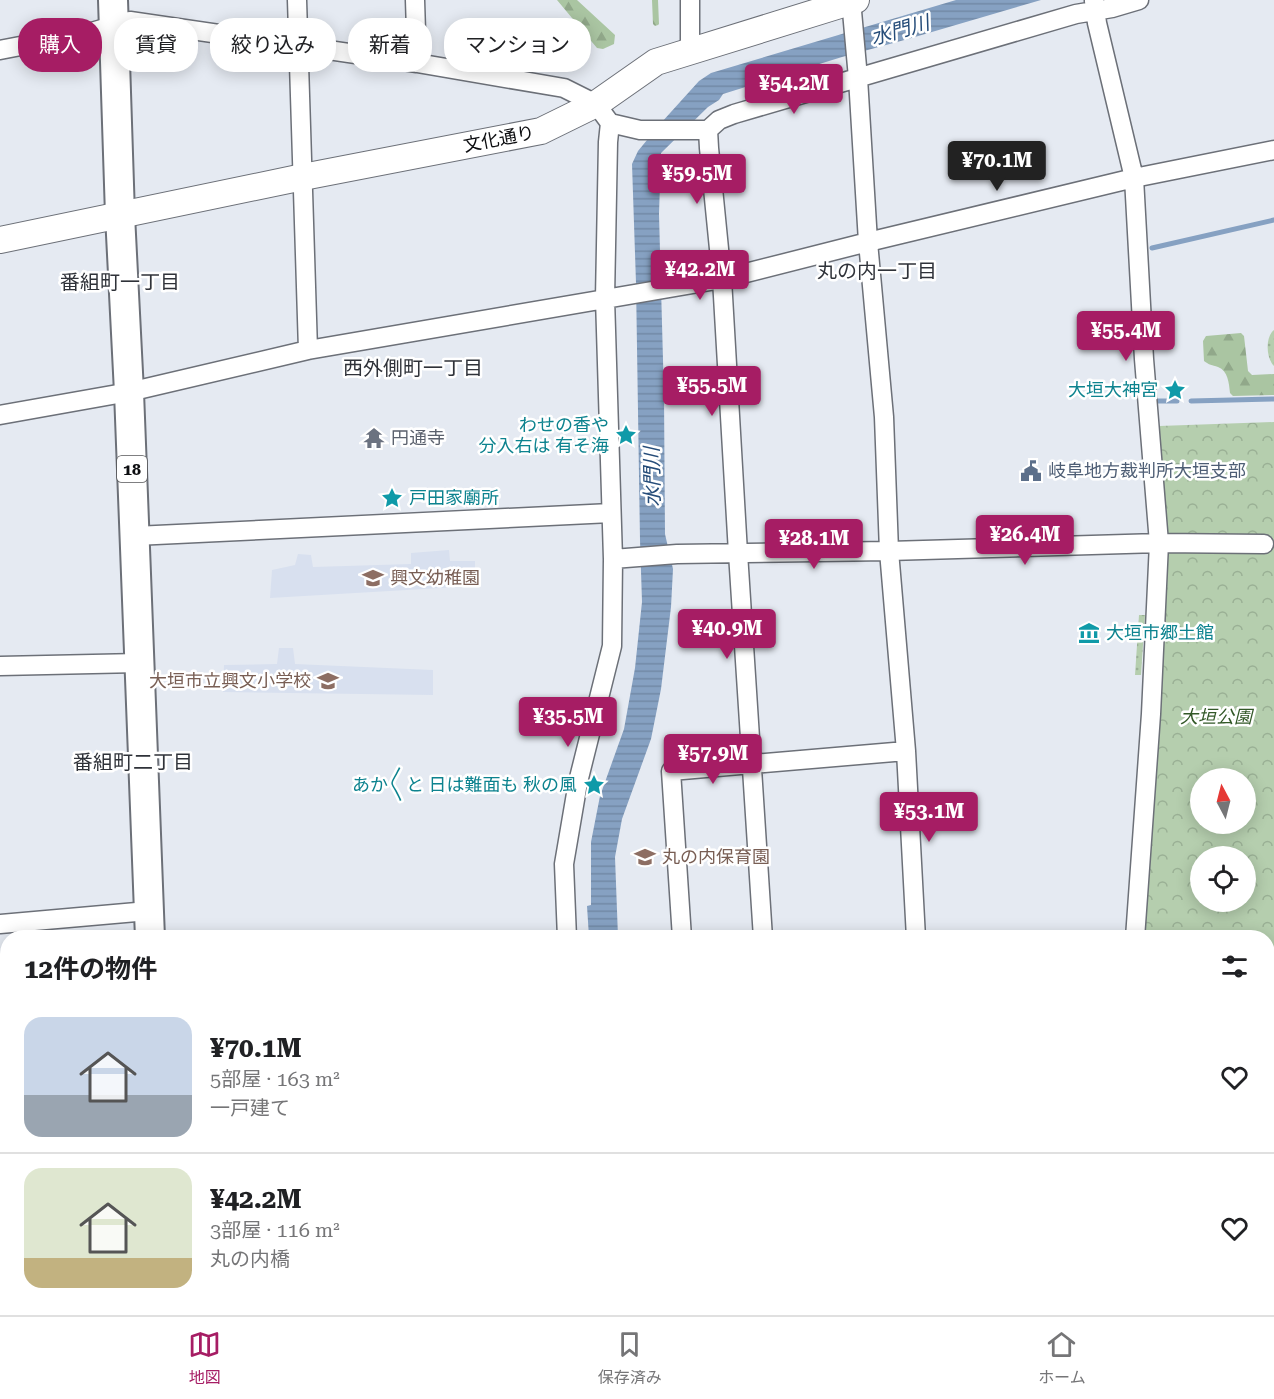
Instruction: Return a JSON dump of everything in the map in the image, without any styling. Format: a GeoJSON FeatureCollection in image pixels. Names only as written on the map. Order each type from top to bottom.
{"type":"FeatureCollection","features":[{"type":"Feature","properties":{"kind":"main road","name":"18"},"geometry":{"type":"LineString","coordinates":[[114,13],[149,924]]}},
{"type":"Feature","properties":{"kind":"street"},"geometry":{"type":"LineString","coordinates":[[297,0],[297,18]]}},
{"type":"Feature","properties":{"kind":"street"},"geometry":{"type":"LineString","coordinates":[[415,0],[416,18]]}},
{"type":"Feature","properties":{"kind":"street"},"geometry":{"type":"LineString","coordinates":[[690,0],[690,51]]}},
{"type":"Feature","properties":{"kind":"street"},"geometry":{"type":"LineString","coordinates":[[432,66],[564,88],[603,113],[640,130],[701,130],[734,114],[857,69],[1076,14],[1095,5],[1112,8],[1139,0]]}},
{"type":"Feature","properties":{"kind":"street"},"geometry":{"type":"LineString","coordinates":[[1095,5],[1097,23],[1134,178],[1144,359],[1159,543],[1151,714],[1137,930]]}},
{"type":"Feature","properties":{"kind":"street"},"geometry":{"type":"LineString","coordinates":[[853,6],[867,242],[884,417],[889,551],[906,751],[916,930]]}},
{"type":"Feature","properties":{"kind":"street","name":"文化通り"},"geometry":{"type":"LineString","coordinates":[[0,240],[303,177],[541,131],[603,113],[656,62],[853,6]]}},
{"type":"Feature","properties":{"kind":"street"},"geometry":{"type":"LineString","coordinates":[[0,50],[88,33],[114,13],[130,21],[210,32]]}},
{"type":"Feature","properties":{"kind":"street"},"geometry":{"type":"LineString","coordinates":[[299,72],[308,350]]}},
{"type":"Feature","properties":{"kind":"street"},"geometry":{"type":"LineString","coordinates":[[567,930],[564,864],[578,782],[612,646],[613,559],[605,298],[608,142],[603,113]]}},
{"type":"Feature","properties":{"kind":"street"},"geometry":{"type":"LineString","coordinates":[[701,130],[709,148],[722,279],[762,930]]}},
{"type":"Feature","properties":{"kind":"street"},"geometry":{"type":"LineString","coordinates":[[0,416],[129,392],[308,350],[722,279],[1134,178],[1274,150]]}},
{"type":"Feature","properties":{"kind":"street"},"geometry":{"type":"LineString","coordinates":[[135,536],[611,513]]}},
{"type":"Feature","properties":{"kind":"street"},"geometry":{"type":"LineString","coordinates":[[613,559],[677,554],[889,551],[1159,543],[1264,544]]}},
{"type":"Feature","properties":{"kind":"street"},"geometry":{"type":"LineString","coordinates":[[0,666],[139,663]]}},
{"type":"Feature","properties":{"kind":"street"},"geometry":{"type":"LineString","coordinates":[[681,930],[671,771],[906,751]]}},
{"type":"Feature","properties":{"kind":"street"},"geometry":{"type":"LineString","coordinates":[[0,924],[149,924]]}},
{"type":"Feature","properties":{"kind":"shaded area","name":"興文幼稚園"},"geometry":{"type":"Polygon","coordinates":[[[449,550],[450,561],[475,561],[475,586],[270,598],[272,570],[295,565],[298,554],[311,555],[313,567],[411,564],[411,553],[449,550]]]}},
{"type":"Feature","properties":{"kind":"shaded area","name":"大垣市立興文小学校"},"geometry":{"type":"Polygon","coordinates":[[[279,648],[293,648],[295,664],[433,670],[433,695],[223,692],[224,665],[277,664],[279,648]]]}},
{"type":"Feature","properties":{"kind":"green space"},"geometry":{"type":"Polygon","coordinates":[[[557,0],[577,0],[615,35],[614,44],[603,49],[597,48],[591,41],[591,18],[572,18],[557,0]]]}},
{"type":"Feature","properties":{"kind":"green space"},"geometry":{"type":"Polygon","coordinates":[[[652,0],[658,0],[659,24],[655,26],[653,24],[652,0]]]}},
{"type":"Feature","properties":{"kind":"green space"},"geometry":{"type":"Polygon","coordinates":[[[1274,330],[1274,366],[1269,358],[1268,348],[1269,337],[1274,330]]]}},
{"type":"Feature","properties":{"kind":"green space"},"geometry":{"type":"Polygon","coordinates":[[[1241,333],[1244,336],[1248,371],[1252,375],[1274,374],[1274,395],[1233,396],[1230,393],[1224,371],[1204,361],[1203,341],[1206,336],[1241,333]]]}},
{"type":"Feature","properties":{"kind":"green space","name":"大垣公園"},"geometry":{"type":"Polygon","coordinates":[[[1274,422],[1274,930],[1145,930],[1168,548],[1159,426],[1274,422]]]}},
{"type":"Feature","properties":{"kind":"green space"},"geometry":{"type":"Polygon","coordinates":[[[1139,615],[1145,615],[1141,675],[1135,675],[1139,615]]]}},
{"type":"Feature","properties":{"kind":"water","name":"水門川"},"geometry":{"type":"Polygon","coordinates":[[[956,0],[1041,0],[723,94],[661,153],[659,214],[665,534],[673,569],[671,607],[661,689],[651,739],[622,819],[615,857],[618,930],[589,930],[587,906],[591,905],[591,842],[600,796],[624,729],[635,668],[642,602],[632,164],[638,151],[661,123],[699,81],[711,73],[956,0]]]}},
{"type":"Feature","properties":{"kind":"waterway"},"geometry":{"type":"LineString","coordinates":[[1152,248],[1274,220]]}},
{"type":"Feature","properties":{"kind":"waterway"},"geometry":{"type":"LineString","coordinates":[[1191,401],[1274,399]]}},
{"type":"Feature","properties":{"kind":"waterway"},"geometry":{"type":"LineString","coordinates":[[1158,401],[1177,401]]}},
{"type":"Feature","properties":{"kind":"place","name":"大垣大神宮"},"geometry":{"type":"Point","coordinates":[1175,390]}},
{"type":"Feature","properties":{"kind":"place","name":"わせの香や 分入右は 有そ海"},"geometry":{"type":"Point","coordinates":[626,435]}},
{"type":"Feature","properties":{"kind":"place","name":"円通寺"},"geometry":{"type":"Point","coordinates":[374,438]}},
{"type":"Feature","properties":{"kind":"place","name":"岐阜地方裁判所大垣支部"},"geometry":{"type":"Point","coordinates":[1031,471]}},
{"type":"Feature","properties":{"kind":"place","name":"戸田家廟所"},"geometry":{"type":"Point","coordinates":[392,498]}},
{"type":"Feature","properties":{"kind":"place","name":"興文幼稚園"},"geometry":{"type":"Point","coordinates":[373,578]}},
{"type":"Feature","properties":{"kind":"place","name":"大垣市郷土館"},"geometry":{"type":"Point","coordinates":[1089,633]}},
{"type":"Feature","properties":{"kind":"place","name":"大垣市立興文小学校"},"geometry":{"type":"Point","coordinates":[328,681]}},
{"type":"Feature","properties":{"kind":"place","name":"あか〱と 日は難面も 秋の風"},"geometry":{"type":"Point","coordinates":[594,785]}},
{"type":"Feature","properties":{"kind":"place","name":"丸の内保育園"},"geometry":{"type":"Point","coordinates":[645,857]}},
{"type":"Feature","properties":{"kind":"district","name":"丸の内一丁目"},"geometry":{"type":"Point","coordinates":[877,271]}},
{"type":"Feature","properties":{"kind":"district","name":"番組町一丁目"},"geometry":{"type":"Point","coordinates":[120,282]}},
{"type":"Feature","properties":{"kind":"district","name":"西外側町一丁目"},"geometry":{"type":"Point","coordinates":[413,368]}},
{"type":"Feature","properties":{"kind":"district","name":"番組町二丁目"},"geometry":{"type":"Point","coordinates":[133,762]}}]}
